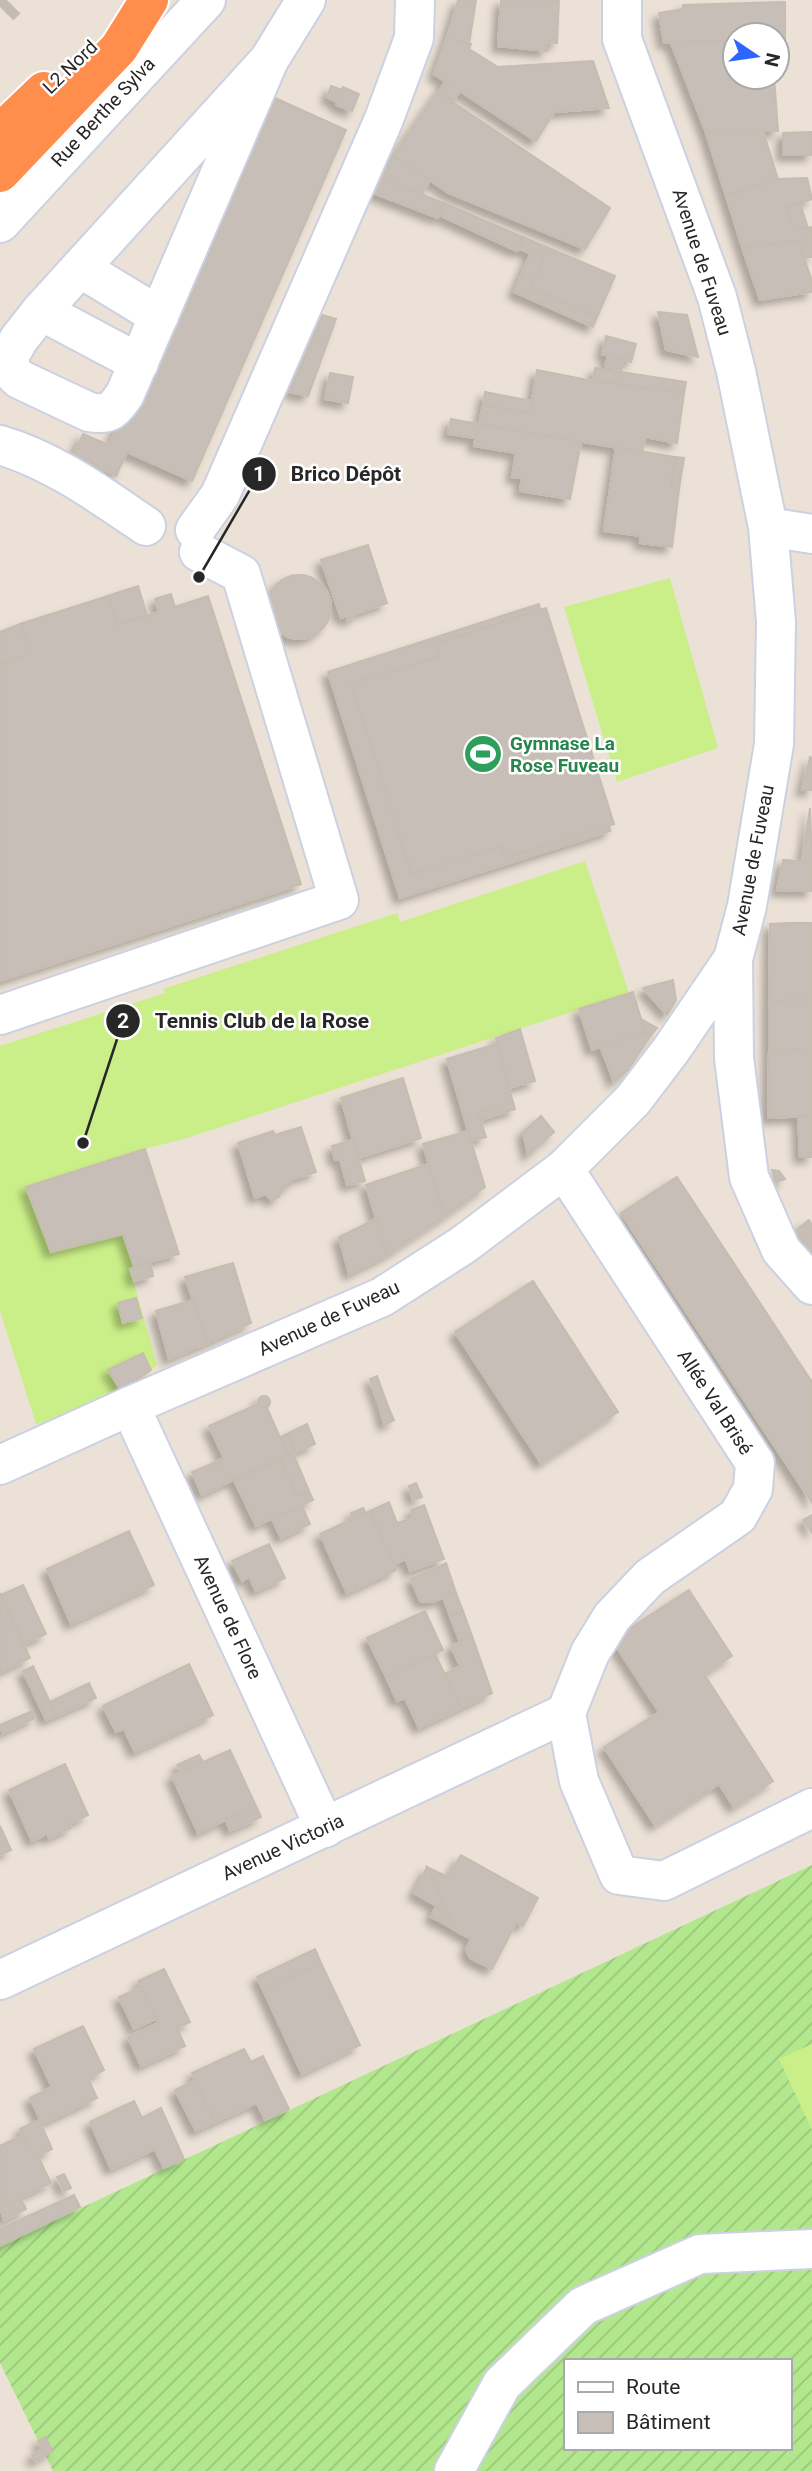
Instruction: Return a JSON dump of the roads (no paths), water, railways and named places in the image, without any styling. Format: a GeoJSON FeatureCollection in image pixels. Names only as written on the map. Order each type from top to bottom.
{"type":"FeatureCollection","features":[{"type":"Feature","properties":{"kind":"highway","name":"L2 Nord"},"geometry":{"type":"LineString","coordinates":[[0,133],[139,0]]}},
{"type":"Feature","properties":{"kind":"highway"},"geometry":{"type":"LineString","coordinates":[[0,173],[119,48],[149,0]]}},
{"type":"Feature","properties":{"kind":"street","name":"Rue Berthe Sylva"},"geometry":{"type":"LineString","coordinates":[[0,223],[206,0]]}},
{"type":"Feature","properties":{"kind":"street"},"geometry":{"type":"LineString","coordinates":[[269,60],[19,339],[10,355],[10,370],[19,379],[89,412],[101,414],[114,410],[125,394],[139,363],[269,60],[306,0]]}},
{"type":"Feature","properties":{"kind":"street"},"geometry":{"type":"LineString","coordinates":[[0,1015],[339,900],[241,573],[197,541],[220,495],[384,119],[414,38],[415,0]]}},
{"type":"Feature","properties":{"kind":"street","name":"Avenue de Fuveau"},"geometry":{"type":"LineString","coordinates":[[0,1465],[382,1297],[463,1245],[564,1170],[633,1100],[733,959],[747,906],[774,744],[776,622],[768,527],[736,371],[717,297],[622,39],[622,0]]}},
{"type":"Feature","properties":{"kind":"street"},"geometry":{"type":"LineString","coordinates":[[80,268],[159,316]]}},
{"type":"Feature","properties":{"kind":"street"},"geometry":{"type":"LineString","coordinates":[[41,312],[139,363]]}},
{"type":"Feature","properties":{"kind":"street"},"geometry":{"type":"LineString","coordinates":[[0,445],[30,454],[98,493],[146,526]]}},
{"type":"Feature","properties":{"kind":"street"},"geometry":{"type":"LineString","coordinates":[[768,527],[812,534]]}},
{"type":"Feature","properties":{"kind":"street"},"geometry":{"type":"LineString","coordinates":[[733,959],[734,1058],[749,1177],[781,1250],[812,1284]]}},
{"type":"Feature","properties":{"kind":"street","name":"Allée Val Brisé"},"geometry":{"type":"LineString","coordinates":[[564,1170],[754,1463],[753,1489],[738,1516],[650,1577],[612,1617],[590,1653],[566,1713]]}},
{"type":"Feature","properties":{"kind":"street","name":"Avenue de Flore"},"geometry":{"type":"LineString","coordinates":[[130,1406],[325,1828]]}},
{"type":"Feature","properties":{"kind":"street"},"geometry":{"type":"LineString","coordinates":[[566,1713],[579,1781],[619,1875],[664,1881],[812,1808]]}},
{"type":"Feature","properties":{"kind":"street","name":"Avenue Victoria"},"geometry":{"type":"LineString","coordinates":[[0,1980],[566,1713]]}},
{"type":"Feature","properties":{"kind":"street"},"geometry":{"type":"LineString","coordinates":[[454,2471],[502,2384],[583,2306],[700,2254],[812,2249]]}},
{"type":"Feature","properties":{"kind":"tunnel"},"geometry":{"type":"LineString","coordinates":[[0,7],[7,0]]}},
{"type":"Feature","properties":{"kind":"place","name":"Brico Dépôt"},"geometry":{"type":"Point","coordinates":[199,577]}},
{"type":"Feature","properties":{"kind":"place","name":"Gymnase La Rose Fuveau"},"geometry":{"type":"Point","coordinates":[483,754]}},
{"type":"Feature","properties":{"kind":"place","name":"Tennis Club de la Rose"},"geometry":{"type":"Point","coordinates":[83,1143]}}]}
